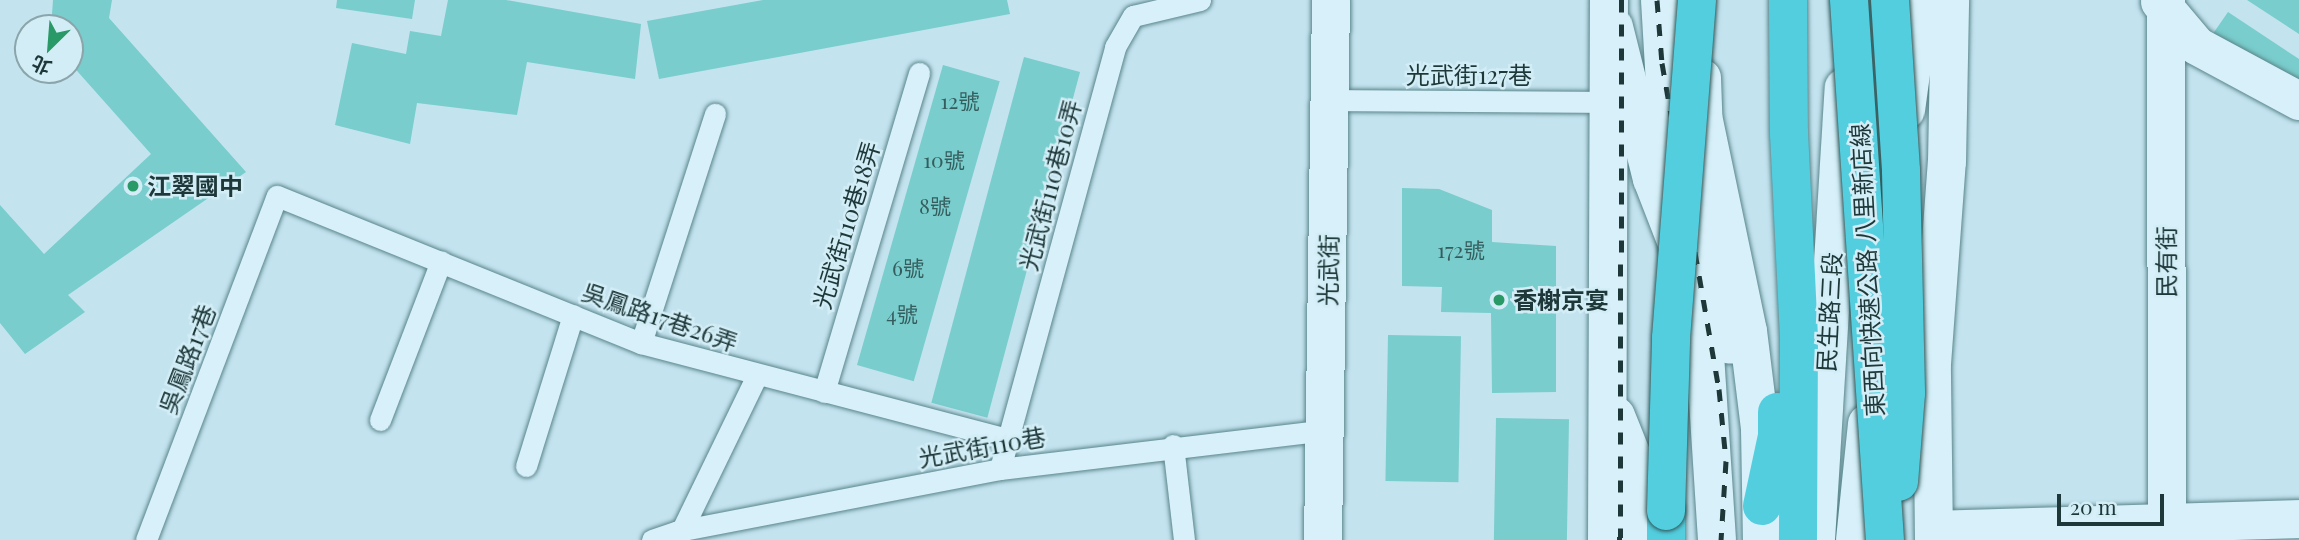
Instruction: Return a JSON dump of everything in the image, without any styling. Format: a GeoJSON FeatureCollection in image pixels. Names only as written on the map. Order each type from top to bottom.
{"type":"FeatureCollection","features":[{"type":"Feature","properties":{"kind":"highway"},"geometry":{"type":"LineString","coordinates":[[1666,540],[1671,338],[1698,0]]}},
{"type":"Feature","properties":{"kind":"highway"},"geometry":{"type":"LineString","coordinates":[[1762,523],[1777,436],[1766,0]]}},
{"type":"Feature","properties":{"kind":"highway"},"geometry":{"type":"LineString","coordinates":[[1788,0],[1789,146],[1799,340],[1798,540]]}},
{"type":"Feature","properties":{"kind":"highway","name":"東西向快速公路 八里新店線"},"geometry":{"type":"LineString","coordinates":[[1851,0],[1885,540]]}},
{"type":"Feature","properties":{"kind":"highway"},"geometry":{"type":"LineString","coordinates":[[1890,0],[1901,171],[1906,393],[1894,540]]}},
{"type":"Feature","properties":{"kind":"street","name":"光武街"},"geometry":{"type":"LineString","coordinates":[[1331,0],[1326,430],[1331,538]]}},
{"type":"Feature","properties":{"kind":"street"},"geometry":{"type":"LineString","coordinates":[[1660,0],[1669,151],[1730,342],[1741,428],[1762,523]]}},
{"type":"Feature","properties":{"kind":"street"},"geometry":{"type":"LineString","coordinates":[[1698,0],[1703,116],[1748,331],[1760,429],[1762,523]]}},
{"type":"Feature","properties":{"kind":"street","name":"民生路三段"},"geometry":{"type":"LineString","coordinates":[[1816,540],[1840,125],[1851,0]]}},
{"type":"Feature","properties":{"kind":"street"},"geometry":{"type":"LineString","coordinates":[[1855,540],[1883,275],[1921,0]]}},
{"type":"Feature","properties":{"kind":"street"},"geometry":{"type":"LineString","coordinates":[[1950,0],[1947,162],[1932,364],[1934,535],[2299,519]]}},
{"type":"Feature","properties":{"kind":"street"},"geometry":{"type":"LineString","coordinates":[[2163,3],[2197,46],[2299,102]]}},
{"type":"Feature","properties":{"kind":"street","name":"民有街"},"geometry":{"type":"LineString","coordinates":[[2163,3],[2167,523]]}},
{"type":"Feature","properties":{"kind":"street"},"geometry":{"type":"LineString","coordinates":[[1607,540],[1610,401],[1606,102],[1609,4]]}},
{"type":"Feature","properties":{"kind":"street"},"geometry":{"type":"LineString","coordinates":[[1609,4],[1652,179],[1702,308],[1717,540]]}},
{"type":"Feature","properties":{"kind":"street"},"geometry":{"type":"LineString","coordinates":[[1610,401],[1640,476],[1640,540]]}},
{"type":"Feature","properties":{"kind":"lane","name":"光武街110巷10弄"},"geometry":{"type":"LineString","coordinates":[[1008,439],[1115,47],[1133,16],[1200,0]]}},
{"type":"Feature","properties":{"kind":"lane","name":"光武街110巷18弄"},"geometry":{"type":"LineString","coordinates":[[824,392],[919,73]]}},
{"type":"Feature","properties":{"kind":"lane","name":"光武街127巷"},"geometry":{"type":"LineString","coordinates":[[1331,100],[1606,102]]}},
{"type":"Feature","properties":{"kind":"lane"},"geometry":{"type":"LineString","coordinates":[[641,343],[715,114]]}},
{"type":"Feature","properties":{"kind":"lane","name":"吳鳳路17巷26弄"},"geometry":{"type":"LineString","coordinates":[[277,196],[641,343],[756,377],[1008,439]]}},
{"type":"Feature","properties":{"kind":"lane","name":"吳鳳路17巷"},"geometry":{"type":"LineString","coordinates":[[146,540],[277,196]]}},
{"type":"Feature","properties":{"kind":"lane"},"geometry":{"type":"LineString","coordinates":[[380,420],[441,261]]}},
{"type":"Feature","properties":{"kind":"lane"},"geometry":{"type":"LineString","coordinates":[[526,466],[573,316]]}},
{"type":"Feature","properties":{"kind":"lane"},"geometry":{"type":"LineString","coordinates":[[677,536],[756,377]]}},
{"type":"Feature","properties":{"kind":"lane","name":"光武街110巷"},"geometry":{"type":"LineString","coordinates":[[652,540],[1000,469],[1173,445],[1326,430]]}},
{"type":"Feature","properties":{"kind":"lane"},"geometry":{"type":"LineString","coordinates":[[1000,469],[1008,439]]}},
{"type":"Feature","properties":{"kind":"lane"},"geometry":{"type":"LineString","coordinates":[[1173,445],[1184,540]]}},
{"type":"Feature","properties":{"kind":"building"},"geometry":{"type":"Polygon","coordinates":[[[53,0],[112,0],[109,18],[246,172],[68,295],[85,312],[25,354],[0,323],[0,205],[44,254],[151,154],[84,79],[84,14],[52,14],[53,0]]]}},
{"type":"Feature","properties":{"kind":"building"},"geometry":{"type":"Polygon","coordinates":[[[337,0],[415,0],[412,19],[336,8],[337,0]]]}},
{"type":"Feature","properties":{"kind":"building"},"geometry":{"type":"Polygon","coordinates":[[[448,0],[506,0],[641,24],[635,79],[527,62],[517,115],[417,103],[410,144],[335,125],[352,43],[406,54],[410,31],[441,36],[448,0]]]}},
{"type":"Feature","properties":{"kind":"building"},"geometry":{"type":"Polygon","coordinates":[[[763,0],[1007,0],[1010,14],[659,79],[647,21],[763,0]]]}},
{"type":"Feature","properties":{"kind":"building"},"geometry":{"type":"Polygon","coordinates":[[[2247,0],[2299,0],[2299,34],[2247,0]]]}},
{"type":"Feature","properties":{"kind":"building"},"geometry":{"type":"Polygon","coordinates":[[[2228,12],[2299,59],[2299,97],[2210,38],[2228,12]]]}},
{"type":"Feature","properties":{"kind":"building"},"geometry":{"type":"Polygon","coordinates":[[[1024,57],[1080,72],[987,418],[931,403],[1024,57]]]}},
{"type":"Feature","properties":{"kind":"building"},"geometry":{"type":"Polygon","coordinates":[[[943,65],[1000,81],[914,381],[857,365],[943,65]]]}},
{"type":"Feature","properties":{"kind":"building","name":"香榭京宴"},"geometry":{"type":"Polygon","coordinates":[[[1402,188],[1439,189],[1492,210],[1492,242],[1556,246],[1556,392],[1492,393],[1491,313],[1441,312],[1442,287],[1402,286],[1402,188]]]}},
{"type":"Feature","properties":{"kind":"building"},"geometry":{"type":"Polygon","coordinates":[[[1388,335],[1461,336],[1458,482],[1385,481],[1388,335]]]}},
{"type":"Feature","properties":{"kind":"building"},"geometry":{"type":"Polygon","coordinates":[[[1496,418],[1569,419],[1567,540],[1494,540],[1496,418]]]}},
{"type":"Feature","properties":{"kind":"railway"},"geometry":{"type":"LineString","coordinates":[[1620,540],[1622,0]]}},
{"type":"Feature","properties":{"kind":"railway"},"geometry":{"type":"LineString","coordinates":[[1657,0],[1662,63],[1719,389],[1726,461],[1721,540]]}},
{"type":"Feature","properties":{"kind":"place","name":"江翠國中"},"geometry":{"type":"Point","coordinates":[133,186]}},
{"type":"Feature","properties":{"kind":"place","name":"香榭京宴"},"geometry":{"type":"Point","coordinates":[1499,300]}}]}
